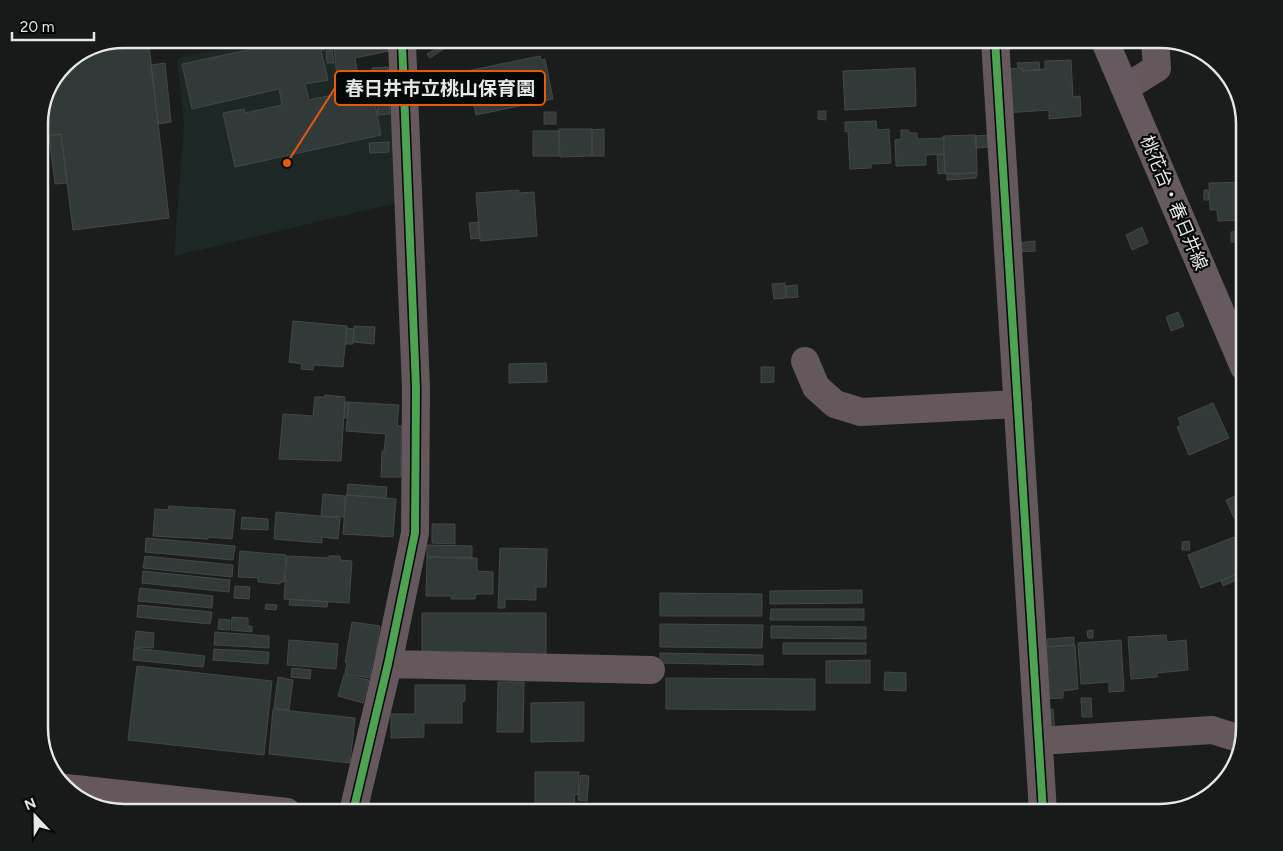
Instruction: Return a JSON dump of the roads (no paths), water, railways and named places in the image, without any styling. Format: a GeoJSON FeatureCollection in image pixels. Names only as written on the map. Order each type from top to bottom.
{"type":"FeatureCollection","features":[{"type":"Feature","properties":{"kind":"street"},"geometry":{"type":"LineString","coordinates":[[355,804],[388,664],[415,534],[416,388],[402,48]]}},
{"type":"Feature","properties":{"kind":"street"},"geometry":{"type":"LineString","coordinates":[[996,48],[1043,804]]}},
{"type":"Feature","properties":{"kind":"street","name":"桃花台・春日井線"},"geometry":{"type":"LineString","coordinates":[[1108,48],[1236,347]]}},
{"type":"Feature","properties":{"kind":"street"},"geometry":{"type":"LineString","coordinates":[[1125,88],[1157,68],[1156,48]]}},
{"type":"Feature","properties":{"kind":"street"},"geometry":{"type":"LineString","coordinates":[[805,361],[816,387],[835,404],[862,412],[1018,404]]}},
{"type":"Feature","properties":{"kind":"street"},"geometry":{"type":"LineString","coordinates":[[388,664],[651,670]]}},
{"type":"Feature","properties":{"kind":"street"},"geometry":{"type":"LineString","coordinates":[[1039,741],[1212,730],[1235,737]]}},
{"type":"Feature","properties":{"kind":"street"},"geometry":{"type":"LineString","coordinates":[[79,789],[213,804]]}},
{"type":"Feature","properties":{"kind":"place","name":"春日井市立桃山保育園"},"geometry":{"type":"Point","coordinates":[287,163]}}]}
